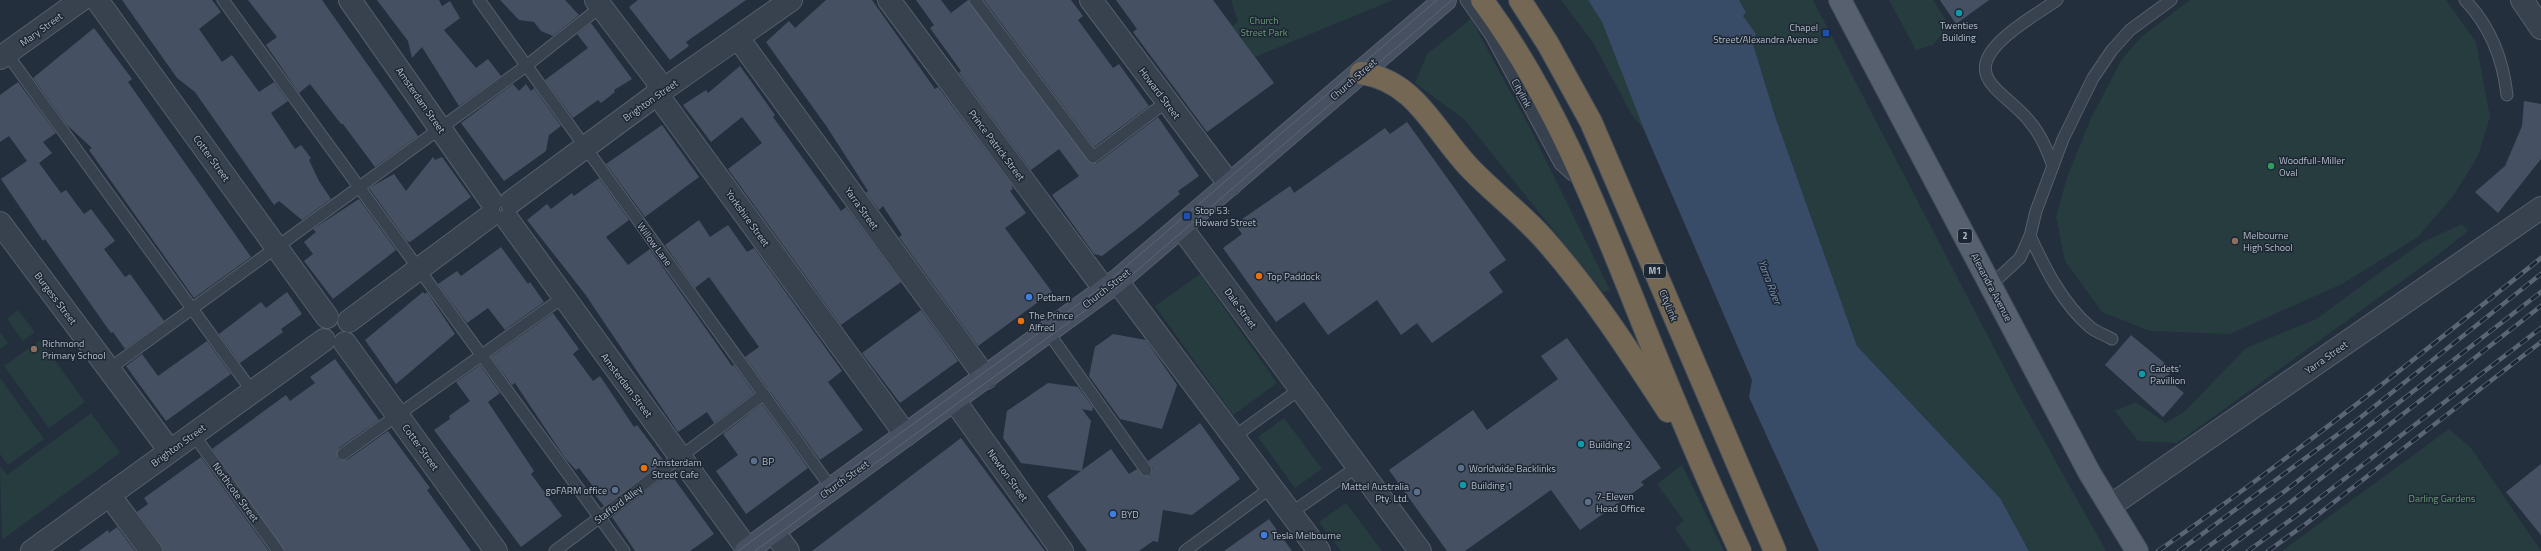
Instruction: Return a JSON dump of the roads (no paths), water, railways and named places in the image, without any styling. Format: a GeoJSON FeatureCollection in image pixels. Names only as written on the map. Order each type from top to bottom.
{"type":"FeatureCollection","features":[{"type":"Feature","properties":{"kind":"highway"},"geometry":{"type":"LineString","coordinates":[[1482,0],[1513,46],[1584,179],[1696,454],[1740,551]]}},
{"type":"Feature","properties":{"kind":"highway","name":"CityLink"},"geometry":{"type":"LineString","coordinates":[[1520,0],[1548,44],[1591,122],[1774,551]]}},
{"type":"Feature","properties":{"kind":"highway"},"geometry":{"type":"LineString","coordinates":[[1361,73],[1387,80],[1409,94],[1464,162],[1543,238],[1609,322],[1696,454]]}},
{"type":"Feature","properties":{"kind":"main road","name":"Church Street"},"geometry":{"type":"LineString","coordinates":[[747,550],[986,378],[1111,285],[1181,227],[1445,0]]}},
{"type":"Feature","properties":{"kind":"main road","name":"Alexandra Avenue"},"geometry":{"type":"LineString","coordinates":[[1840,0],[1992,284],[2089,472],[2137,551]]}},
{"type":"Feature","properties":{"kind":"street","name":"Mary Street"},"geometry":{"type":"LineString","coordinates":[[4,56],[81,0]]}},
{"type":"Feature","properties":{"kind":"street","name":"Cotter Street"},"geometry":{"type":"LineString","coordinates":[[97,0],[327,317]]}},
{"type":"Feature","properties":{"kind":"street","name":"Amsterdam Street"},"geometry":{"type":"LineString","coordinates":[[350,0],[562,298],[681,457],[747,550]]}},
{"type":"Feature","properties":{"kind":"street","name":"Brighton Street"},"geometry":{"type":"LineString","coordinates":[[349,321],[585,146],[791,0]]}},
{"type":"Feature","properties":{"kind":"street","name":"Prince Patrick Street"},"geometry":{"type":"LineString","coordinates":[[889,0],[1111,285]]}},
{"type":"Feature","properties":{"kind":"street","name":"Howard Street"},"geometry":{"type":"LineString","coordinates":[[1091,0],[1166,102],[1230,185]]}},
{"type":"Feature","properties":{"kind":"street"},"geometry":{"type":"LineString","coordinates":[[2522,0],[2541,28]]}},
{"type":"Feature","properties":{"kind":"street","name":"Yorkshire Street"},"geometry":{"type":"LineString","coordinates":[[602,2],[659,83],[657,94],[906,435]]}},
{"type":"Feature","properties":{"kind":"street","name":"Yarra Street"},"geometry":{"type":"LineString","coordinates":[[738,38],[986,378]]}},
{"type":"Feature","properties":{"kind":"street","name":"Yarra Street"},"geometry":{"type":"LineString","coordinates":[[2110,506],[2541,208]]}},
{"type":"Feature","properties":{"kind":"street","name":"Burgess Street"},"geometry":{"type":"LineString","coordinates":[[0,222],[170,451]]}},
{"type":"Feature","properties":{"kind":"street","name":"Dale Street"},"geometry":{"type":"LineString","coordinates":[[1181,227],[1420,551]]}},
{"type":"Feature","properties":{"kind":"street"},"geometry":{"type":"LineString","coordinates":[[1111,285],[1235,436],[1319,551]]}},
{"type":"Feature","properties":{"kind":"street"},"geometry":{"type":"LineString","coordinates":[[336,314],[349,321],[352,331],[345,343],[331,345],[324,340],[321,325],[327,317],[336,314]]}},
{"type":"Feature","properties":{"kind":"street","name":"Brighton Street"},"geometry":{"type":"LineString","coordinates":[[40,549],[109,495],[324,340]]}},
{"type":"Feature","properties":{"kind":"street","name":"Cotter Street"},"geometry":{"type":"LineString","coordinates":[[345,343],[496,551]]}},
{"type":"Feature","properties":{"kind":"street","name":"Newton Street"},"geometry":{"type":"LineString","coordinates":[[954,400],[1062,551]]}},
{"type":"Feature","properties":{"kind":"street"},"geometry":{"type":"LineString","coordinates":[[109,495],[151,551]]}},
{"type":"Feature","properties":{"kind":"street"},"geometry":{"type":"LineString","coordinates":[[773,531],[788,551]]}},
{"type":"Feature","properties":{"kind":"lane"},"geometry":{"type":"LineString","coordinates":[[223,0],[360,187],[599,519],[624,551]]}},
{"type":"Feature","properties":{"kind":"lane","name":"Willow Lane"},"geometry":{"type":"LineString","coordinates":[[479,0],[832,489]]}},
{"type":"Feature","properties":{"kind":"lane"},"geometry":{"type":"LineString","coordinates":[[975,0],[1092,157],[1166,102]]}},
{"type":"Feature","properties":{"kind":"lane","name":"Citylink"},"geometry":{"type":"LineString","coordinates":[[1466,0],[1491,36],[1560,164],[1571,174],[1584,179]]}},
{"type":"Feature","properties":{"kind":"lane"},"geometry":{"type":"LineString","coordinates":[[2052,166],[2044,144],[2030,122],[2014,105],[1995,90],[1984,70],[1986,60],[2005,37],[2057,0]]}},
{"type":"Feature","properties":{"kind":"lane"},"geometry":{"type":"LineString","coordinates":[[1992,284],[2020,258],[2030,236],[2052,166],[2077,107],[2112,50],[2130,30],[2171,0]]}},
{"type":"Feature","properties":{"kind":"lane"},"geometry":{"type":"LineString","coordinates":[[2465,0],[2492,36],[2505,75],[2507,95]]}},
{"type":"Feature","properties":{"kind":"lane"},"geometry":{"type":"LineString","coordinates":[[110,369],[192,308],[278,248],[360,187],[442,129],[526,66],[602,2]]}},
{"type":"Feature","properties":{"kind":"lane"},"geometry":{"type":"LineString","coordinates":[[4,56],[252,391]]}},
{"type":"Feature","properties":{"kind":"lane"},"geometry":{"type":"LineString","coordinates":[[2030,236],[2050,277],[2070,304],[2090,327],[2112,339]]}},
{"type":"Feature","properties":{"kind":"lane"},"geometry":{"type":"LineString","coordinates":[[343,454],[562,298]]}},
{"type":"Feature","properties":{"kind":"lane"},"geometry":{"type":"LineString","coordinates":[[1048,332],[1146,470]]}},
{"type":"Feature","properties":{"kind":"lane"},"geometry":{"type":"LineString","coordinates":[[1235,436],[1300,389]]}},
{"type":"Feature","properties":{"kind":"lane","name":"Stafford Alley"},"geometry":{"type":"LineString","coordinates":[[555,551],[764,394]]}},
{"type":"Feature","properties":{"kind":"lane","name":"Northcote Street"},"geometry":{"type":"LineString","coordinates":[[193,434],[278,551]]}},
{"type":"Feature","properties":{"kind":"lane"},"geometry":{"type":"LineString","coordinates":[[1291,513],[1357,467]]}},
{"type":"Feature","properties":{"kind":"lane"},"geometry":{"type":"LineString","coordinates":[[1185,551],[1272,487]]}},
{"type":"Feature","properties":{"kind":"water","name":"Yarra River"},"geometry":{"type":"Polygon","coordinates":[[[1588,0],[1739,0],[1746,12],[1743,16],[1756,34],[1753,44],[1775,116],[1857,346],[2000,498],[2029,551],[1819,551],[1749,397],[1752,380],[1645,132],[1602,22],[1588,0]]]}},
{"type":"Feature","properties":{"kind":"tram line"},"geometry":{"type":"LineString","coordinates":[[738,551],[1102,287],[1437,0]]}},
{"type":"Feature","properties":{"kind":"tram line"},"geometry":{"type":"LineString","coordinates":[[755,551],[1120,285],[1452,0]]}},
{"type":"Feature","properties":{"kind":"railway"},"geometry":{"type":"LineString","coordinates":[[2158,551],[2256,481],[2399,371],[2541,258]]}},
{"type":"Feature","properties":{"kind":"railway"},"geometry":{"type":"LineString","coordinates":[[2179,551],[2356,421],[2541,274]]}},
{"type":"Feature","properties":{"kind":"railway"},"geometry":{"type":"LineString","coordinates":[[2202,551],[2285,491],[2541,292]]}},
{"type":"Feature","properties":{"kind":"railway"},"geometry":{"type":"LineString","coordinates":[[2224,551],[2292,501],[2541,306]]}},
{"type":"Feature","properties":{"kind":"railway"},"geometry":{"type":"LineString","coordinates":[[2248,551],[2300,513],[2541,328]]}},
{"type":"Feature","properties":{"kind":"railway"},"geometry":{"type":"LineString","coordinates":[[2268,551],[2307,523],[2541,342]]}},
{"type":"Feature","properties":{"kind":"place","name":"Twenties Building"},"geometry":{"type":"Point","coordinates":[1959,13]}},
{"type":"Feature","properties":{"kind":"place","name":"Chapel Street/Alexandra Avenue"},"geometry":{"type":"Point","coordinates":[1826,33]}},
{"type":"Feature","properties":{"kind":"place","name":"Woodfull-Miller Oval"},"geometry":{"type":"Point","coordinates":[2271,166]}},
{"type":"Feature","properties":{"kind":"place","name":"Stop 53: Howard Street"},"geometry":{"type":"Point","coordinates":[1187,216]}},
{"type":"Feature","properties":{"kind":"place","name":"Melbourne High School"},"geometry":{"type":"Point","coordinates":[2235,241]}},
{"type":"Feature","properties":{"kind":"place","name":"Top Paddock"},"geometry":{"type":"Point","coordinates":[1259,276]}},
{"type":"Feature","properties":{"kind":"place","name":"Petbarn"},"geometry":{"type":"Point","coordinates":[1029,297]}},
{"type":"Feature","properties":{"kind":"place","name":"The Prince Alfred"},"geometry":{"type":"Point","coordinates":[1021,321]}},
{"type":"Feature","properties":{"kind":"place","name":"Richmond Primary School"},"geometry":{"type":"Point","coordinates":[34,349]}},
{"type":"Feature","properties":{"kind":"place","name":"Cadets' Pavillion"},"geometry":{"type":"Point","coordinates":[2142,374]}},
{"type":"Feature","properties":{"kind":"place","name":"Building 2"},"geometry":{"type":"Point","coordinates":[1581,444]}},
{"type":"Feature","properties":{"kind":"place","name":"BP"},"geometry":{"type":"Point","coordinates":[754,461]}},
{"type":"Feature","properties":{"kind":"place","name":"Amsterdam Street Cafe"},"geometry":{"type":"Point","coordinates":[644,468]}},
{"type":"Feature","properties":{"kind":"place","name":"Worldwide Backlinks"},"geometry":{"type":"Point","coordinates":[1461,468]}},
{"type":"Feature","properties":{"kind":"place","name":"Building 1"},"geometry":{"type":"Point","coordinates":[1463,485]}},
{"type":"Feature","properties":{"kind":"place","name":"goFARM office"},"geometry":{"type":"Point","coordinates":[615,490]}},
{"type":"Feature","properties":{"kind":"place","name":"Mattel Australia Pty. Ltd."},"geometry":{"type":"Point","coordinates":[1417,492]}},
{"type":"Feature","properties":{"kind":"place","name":"7-Eleven Head Office"},"geometry":{"type":"Point","coordinates":[1588,502]}},
{"type":"Feature","properties":{"kind":"place","name":"BYD"},"geometry":{"type":"Point","coordinates":[1113,514]}},
{"type":"Feature","properties":{"kind":"place","name":"Tesla Melbourne"},"geometry":{"type":"Point","coordinates":[1264,535]}},
{"type":"Feature","properties":{"kind":"park label","name":"Church Street Park"},"geometry":{"type":"Point","coordinates":[1264,26]}},
{"type":"Feature","properties":{"kind":"park label","name":"Darling Gardens"},"geometry":{"type":"Point","coordinates":[2442,498]}}]}
